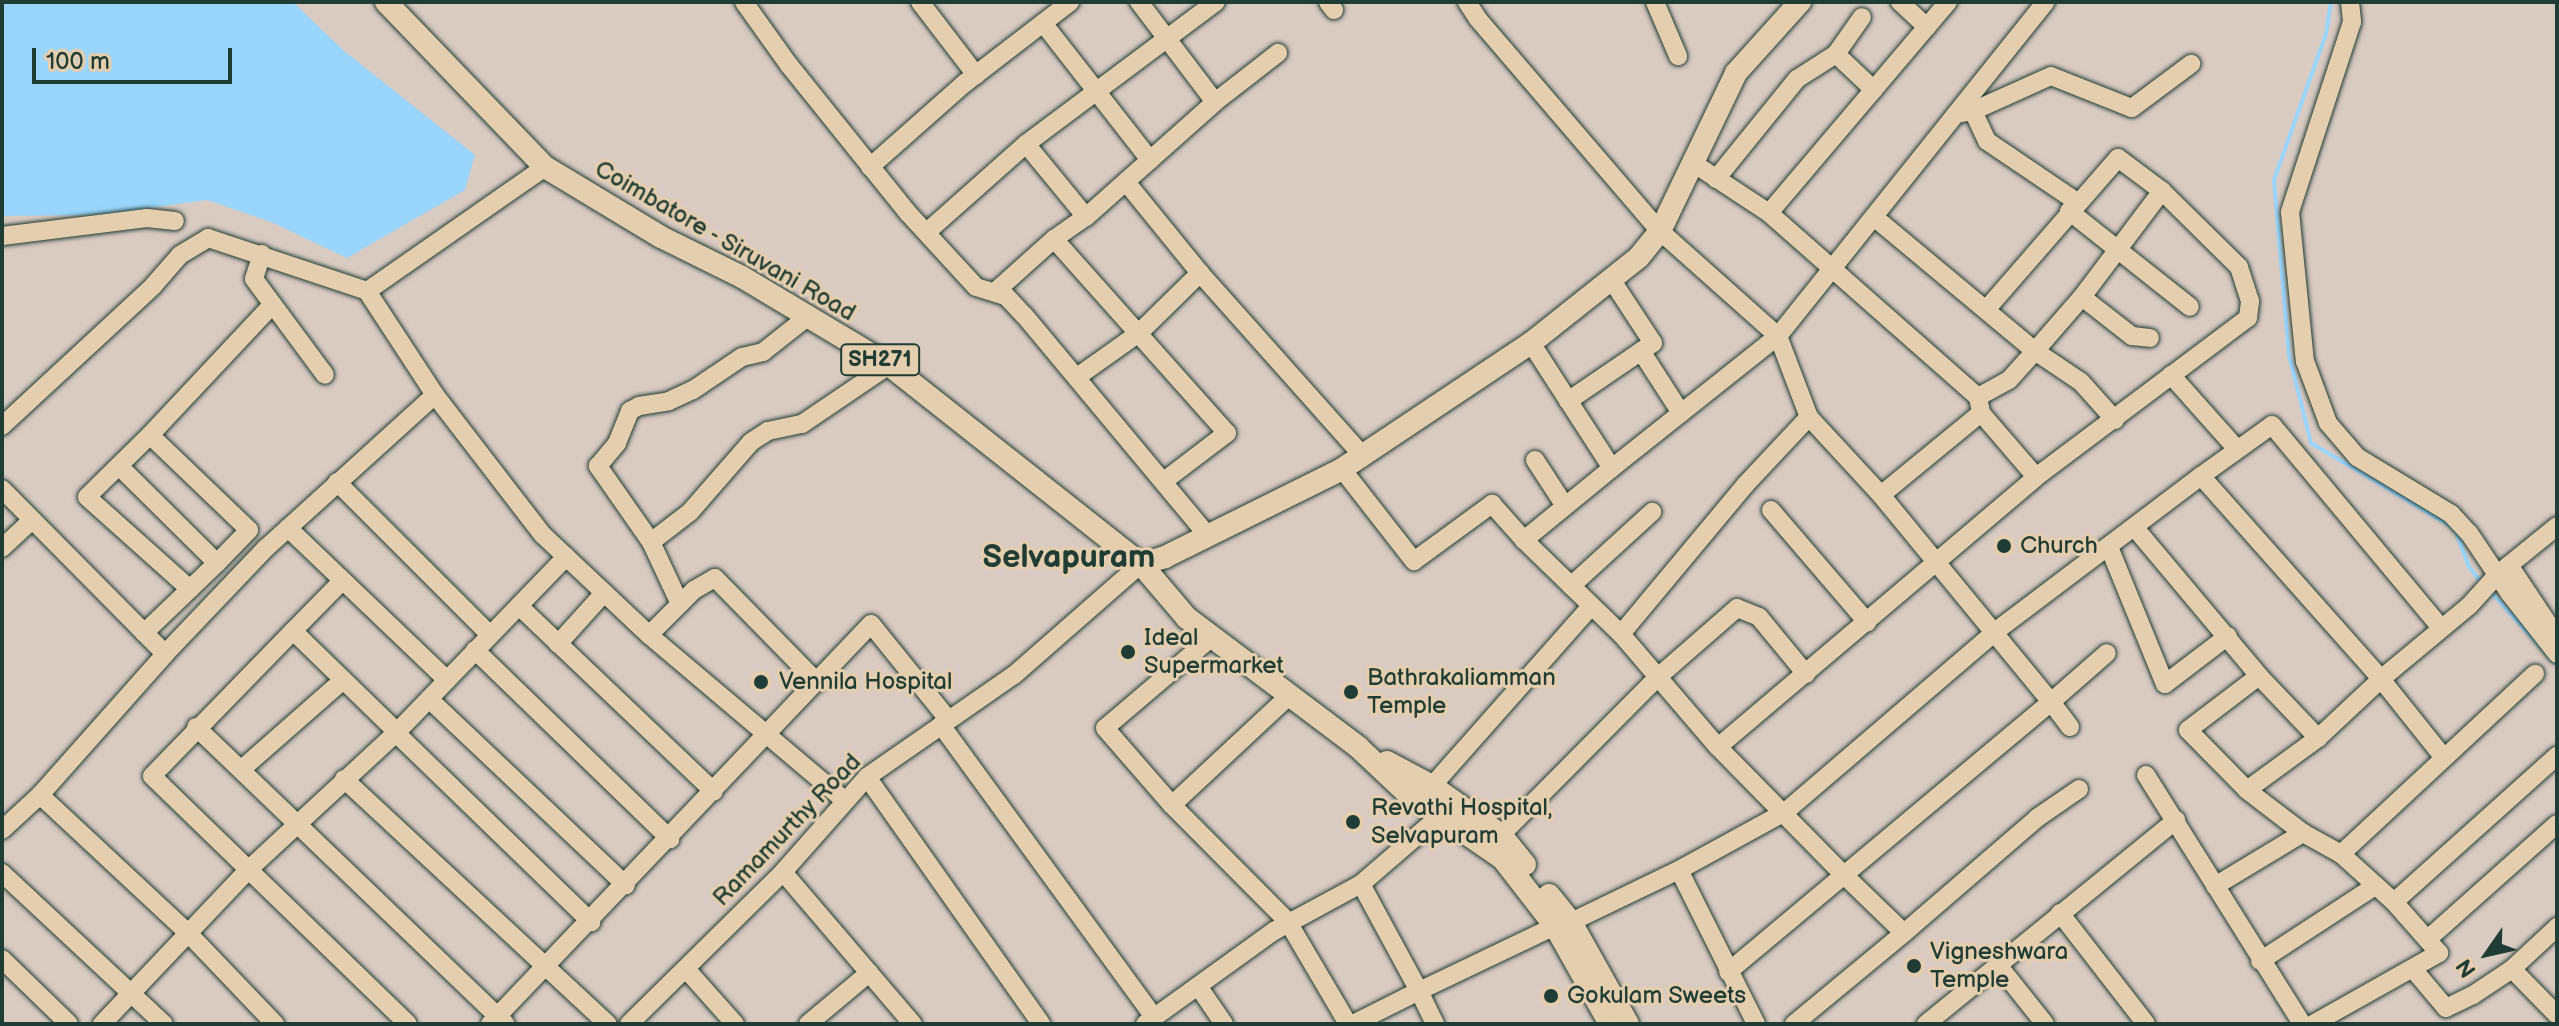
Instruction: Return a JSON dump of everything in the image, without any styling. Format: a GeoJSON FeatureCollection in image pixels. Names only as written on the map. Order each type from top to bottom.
{"type":"FeatureCollection","features":[{"type":"Feature","properties":{"kind":"main road","name":"Coimbatore - Siruvani Road"},"geometry":{"type":"LineString","coordinates":[[386,2],[545,167],[661,237],[742,277],[889,365],[1141,564],[1167,596],[1212,637],[1358,747],[1406,792],[1503,859],[1563,924],[1610,1024]]}},
{"type":"Feature","properties":{"kind":"main road"},"geometry":{"type":"LineString","coordinates":[[1141,564],[1165,557],[1342,469],[1531,343],[1639,257],[1660,231],[1736,73],[1800,2]]}},
{"type":"Feature","properties":{"kind":"main road"},"geometry":{"type":"LineString","coordinates":[[1165,557],[1163,578],[1167,596]]}},
{"type":"Feature","properties":{"kind":"main road"},"geometry":{"type":"LineString","coordinates":[[1358,747],[1432,786],[1501,835],[1628,1024]]}},
{"type":"Feature","properties":{"kind":"street"},"geometry":{"type":"LineString","coordinates":[[744,2],[870,167],[976,287],[1006,296],[1208,536]]}},
{"type":"Feature","properties":{"kind":"street"},"geometry":{"type":"LineString","coordinates":[[920,2],[976,75]]}},
{"type":"Feature","properties":{"kind":"street"},"geometry":{"type":"LineString","coordinates":[[1139,2],[1215,102]]}},
{"type":"Feature","properties":{"kind":"street"},"geometry":{"type":"LineString","coordinates":[[928,231],[1026,144],[1216,2]]}},
{"type":"Feature","properties":{"kind":"street"},"geometry":{"type":"LineString","coordinates":[[1467,2],[1478,19],[1660,231],[1778,336],[1809,417],[1939,563],[2070,727]]}},
{"type":"Feature","properties":{"kind":"street"},"geometry":{"type":"LineString","coordinates":[[1655,2],[1678,56]]}},
{"type":"Feature","properties":{"kind":"street"},"geometry":{"type":"LineString","coordinates":[[1900,2],[1927,27]]}},
{"type":"Feature","properties":{"kind":"street"},"geometry":{"type":"LineString","coordinates":[[1769,213],[1948,2]]}},
{"type":"Feature","properties":{"kind":"street"},"geometry":{"type":"LineString","coordinates":[[1524,540],[1778,336],[1874,217],[1965,112],[2046,2]]}},
{"type":"Feature","properties":{"kind":"street"},"geometry":{"type":"LineString","coordinates":[[2350,2],[2352,22],[2290,212],[2305,361],[2328,423],[2357,457],[2451,514],[2504,569],[2557,637]]}},
{"type":"Feature","properties":{"kind":"street"},"geometry":{"type":"LineString","coordinates":[[870,167],[1054,10],[1096,90],[1150,160]]}},
{"type":"Feature","properties":{"kind":"street"},"geometry":{"type":"LineString","coordinates":[[1716,179],[1797,79],[1836,54],[1862,17]]}},
{"type":"Feature","properties":{"kind":"street"},"geometry":{"type":"LineString","coordinates":[[996,291],[1054,239],[1086,217],[1215,102],[1278,53]]}},
{"type":"Feature","properties":{"kind":"street"},"geometry":{"type":"LineString","coordinates":[[1836,54],[1874,90]]}},
{"type":"Feature","properties":{"kind":"street"},"geometry":{"type":"LineString","coordinates":[[1965,112],[2051,76],[2132,108],[2191,64]]}},
{"type":"Feature","properties":{"kind":"street"},"geometry":{"type":"LineString","coordinates":[[1965,112],[1987,141],[2073,206],[2119,249],[2190,307]]}},
{"type":"Feature","properties":{"kind":"street"},"geometry":{"type":"LineString","coordinates":[[1026,144],[1086,217]]}},
{"type":"Feature","properties":{"kind":"street"},"geometry":{"type":"LineString","coordinates":[[1718,747],[1939,563],[2036,477],[2248,318],[2250,301],[2239,267],[2162,191],[2118,158],[2073,206],[1986,310]]}},
{"type":"Feature","properties":{"kind":"street"},"geometry":{"type":"LineString","coordinates":[[1693,163],[1769,213],[1832,269],[1980,405],[2036,477]]}},
{"type":"Feature","properties":{"kind":"street"},"geometry":{"type":"LineString","coordinates":[[367,291],[545,167]]}},
{"type":"Feature","properties":{"kind":"street"},"geometry":{"type":"LineString","coordinates":[[1126,182],[1200,273],[1363,456]]}},
{"type":"Feature","properties":{"kind":"street"},"geometry":{"type":"LineString","coordinates":[[1881,495],[2009,380],[2082,297],[2162,191]]}},
{"type":"Feature","properties":{"kind":"street"},"geometry":{"type":"LineString","coordinates":[[1874,217],[2035,351],[2081,382],[2115,420]]}},
{"type":"Feature","properties":{"kind":"street"},"geometry":{"type":"LineString","coordinates":[[2,236],[147,218],[175,221]]}},
{"type":"Feature","properties":{"kind":"street"},"geometry":{"type":"LineString","coordinates":[[2,426],[153,286],[180,255],[208,238],[367,291],[435,395],[543,535],[649,635],[844,800]]}},
{"type":"Feature","properties":{"kind":"street"},"geometry":{"type":"LineString","coordinates":[[1054,239],[1227,433],[1164,481]]}},
{"type":"Feature","properties":{"kind":"street"},"geometry":{"type":"LineString","coordinates":[[262,254],[254,279],[325,375]]}},
{"type":"Feature","properties":{"kind":"street"},"geometry":{"type":"LineString","coordinates":[[1077,377],[1139,333],[1200,273]]}},
{"type":"Feature","properties":{"kind":"street"},"geometry":{"type":"LineString","coordinates":[[1568,401],[1653,343],[1611,279]]}},
{"type":"Feature","properties":{"kind":"street"},"geometry":{"type":"LineString","coordinates":[[2082,297],[2132,336],[2150,338]]}},
{"type":"Feature","properties":{"kind":"street"},"geometry":{"type":"LineString","coordinates":[[190,589],[87,497],[272,305]]}},
{"type":"Feature","properties":{"kind":"street"},"geometry":{"type":"LineString","coordinates":[[680,604],[651,542],[598,466],[617,443],[630,411],[639,406],[669,401],[693,390],[742,357],[763,352],[806,318]]}},
{"type":"Feature","properties":{"kind":"street"},"geometry":{"type":"LineString","coordinates":[[1531,343],[1612,468]]}},
{"type":"Feature","properties":{"kind":"street"},"geometry":{"type":"LineString","coordinates":[[1641,351],[1681,413]]}},
{"type":"Feature","properties":{"kind":"street"},"geometry":{"type":"LineString","coordinates":[[651,542],[690,512],[751,442],[768,431],[802,424],[889,365]]}},
{"type":"Feature","properties":{"kind":"street"},"geometry":{"type":"LineString","coordinates":[[2171,375],[2236,448]]}},
{"type":"Feature","properties":{"kind":"street"},"geometry":{"type":"LineString","coordinates":[[2,830],[40,795],[165,654],[266,548],[435,395]]}},
{"type":"Feature","properties":{"kind":"street"},"geometry":{"type":"LineString","coordinates":[[1621,634],[1746,484],[1809,417]]}},
{"type":"Feature","properties":{"kind":"street"},"geometry":{"type":"LineString","coordinates":[[1212,637],[1105,728],[1172,805],[1288,922],[1350,1024],[1679,870],[1785,812],[1996,631],[2236,448],[2272,425],[2441,628]]}},
{"type":"Feature","properties":{"kind":"street"},"geometry":{"type":"LineString","coordinates":[[150,435],[266,548]]}},
{"type":"Feature","properties":{"kind":"street"},"geometry":{"type":"LineString","coordinates":[[1535,460],[1565,506]]}},
{"type":"Feature","properties":{"kind":"street"},"geometry":{"type":"LineString","coordinates":[[119,466],[217,563]]}},
{"type":"Feature","properties":{"kind":"street"},"geometry":{"type":"LineString","coordinates":[[1342,469],[1414,561],[1492,504],[1524,540],[1621,634],[1718,747],[1904,933]]}},
{"type":"Feature","properties":{"kind":"street"},"geometry":{"type":"LineString","coordinates":[[2201,476],[2381,679],[2444,758]]}},
{"type":"Feature","properties":{"kind":"street"},"geometry":{"type":"LineString","coordinates":[[337,482],[490,635]]}},
{"type":"Feature","properties":{"kind":"street"},"geometry":{"type":"LineString","coordinates":[[2,489],[165,654]]}},
{"type":"Feature","properties":{"kind":"street"},"geometry":{"type":"LineString","coordinates":[[1771,510],[1867,622]]}},
{"type":"Feature","properties":{"kind":"street"},"geometry":{"type":"LineString","coordinates":[[1571,586],[1652,512]]}},
{"type":"Feature","properties":{"kind":"street"},"geometry":{"type":"LineString","coordinates":[[2,548],[31,521]]}},
{"type":"Feature","properties":{"kind":"street"},"geometry":{"type":"LineString","coordinates":[[288,528],[341,582],[447,680]]}},
{"type":"Feature","properties":{"kind":"street"},"geometry":{"type":"LineString","coordinates":[[2135,528],[2259,676],[2318,738]]}},
{"type":"Feature","properties":{"kind":"street"},"geometry":{"type":"LineString","coordinates":[[144,633],[249,530]]}},
{"type":"Feature","properties":{"kind":"street"},"geometry":{"type":"LineString","coordinates":[[2247,790],[2318,738],[2381,679],[2469,606],[2504,569],[2556,531]]}},
{"type":"Feature","properties":{"kind":"street"},"geometry":{"type":"LineString","coordinates":[[2109,547],[2165,684],[2228,636]]}},
{"type":"Feature","properties":{"kind":"street"},"geometry":{"type":"LineString","coordinates":[[102,1024],[247,871],[396,733],[566,557]]}},
{"type":"Feature","properties":{"kind":"street","name":"Ramamurthy Road"},"geometry":{"type":"LineString","coordinates":[[629,1024],[783,872],[867,777],[1014,675],[1141,564]]}},
{"type":"Feature","properties":{"kind":"street"},"geometry":{"type":"LineString","coordinates":[[2504,569],[2557,654]]}},
{"type":"Feature","properties":{"kind":"street"},"geometry":{"type":"LineString","coordinates":[[649,635],[680,604],[715,578],[817,682]]}},
{"type":"Feature","properties":{"kind":"street"},"geometry":{"type":"LineString","coordinates":[[341,582],[196,727],[152,776],[408,1024]]}},
{"type":"Feature","properties":{"kind":"street"},"geometry":{"type":"LineString","coordinates":[[558,644],[604,593]]}},
{"type":"Feature","properties":{"kind":"street"},"geometry":{"type":"LineString","coordinates":[[519,606],[714,792]]}},
{"type":"Feature","properties":{"kind":"street"},"geometry":{"type":"LineString","coordinates":[[1432,786],[1591,606]]}},
{"type":"Feature","properties":{"kind":"street"},"geometry":{"type":"LineString","coordinates":[[1501,835],[1658,677],[1737,608],[1759,617],[1806,674]]}},
{"type":"Feature","properties":{"kind":"street"},"geometry":{"type":"LineString","coordinates":[[196,727],[243,768],[498,1021],[871,624],[945,722],[1150,1020],[1288,922],[1361,884],[1442,814]]}},
{"type":"Feature","properties":{"kind":"street"},"geometry":{"type":"LineString","coordinates":[[293,631],[591,922]]}},
{"type":"Feature","properties":{"kind":"street"},"geometry":{"type":"LineString","coordinates":[[475,650],[670,839]]}},
{"type":"Feature","properties":{"kind":"street"},"geometry":{"type":"LineString","coordinates":[[1728,972],[2107,653]]}},
{"type":"Feature","properties":{"kind":"street"},"geometry":{"type":"LineString","coordinates":[[2341,854],[2535,674]]}},
{"type":"Feature","properties":{"kind":"street"},"geometry":{"type":"LineString","coordinates":[[2259,676],[2188,730],[2247,790],[2303,833],[2341,854],[2394,902],[2429,938],[2439,953],[2313,1024]]}},
{"type":"Feature","properties":{"kind":"street"},"geometry":{"type":"LineString","coordinates":[[243,768],[342,681]]}},
{"type":"Feature","properties":{"kind":"street"},"geometry":{"type":"LineString","coordinates":[[1172,805],[1289,696]]}},
{"type":"Feature","properties":{"kind":"street"},"geometry":{"type":"LineString","coordinates":[[429,699],[626,885]]}},
{"type":"Feature","properties":{"kind":"street"},"geometry":{"type":"LineString","coordinates":[[2394,902],[2557,756]]}},
{"type":"Feature","properties":{"kind":"street"},"geometry":{"type":"LineString","coordinates":[[2146,775],[2302,1024]]}},
{"type":"Feature","properties":{"kind":"street"},"geometry":{"type":"LineString","coordinates":[[867,777],[1041,1024]]}},
{"type":"Feature","properties":{"kind":"street"},"geometry":{"type":"LineString","coordinates":[[344,779],[608,1024]]}},
{"type":"Feature","properties":{"kind":"street"},"geometry":{"type":"LineString","coordinates":[[1794,1024],[2037,818],[2079,789]]}},
{"type":"Feature","properties":{"kind":"street"},"geometry":{"type":"LineString","coordinates":[[40,795],[188,933],[275,1024]]}},
{"type":"Feature","properties":{"kind":"street"},"geometry":{"type":"LineString","coordinates":[[1926,1024],[2176,820]]}},
{"type":"Feature","properties":{"kind":"street"},"geometry":{"type":"LineString","coordinates":[[2429,938],[2557,824]]}},
{"type":"Feature","properties":{"kind":"street"},"geometry":{"type":"LineString","coordinates":[[2215,886],[2303,833]]}},
{"type":"Feature","properties":{"kind":"street"},"geometry":{"type":"LineString","coordinates":[[1679,870],[1756,1024]]}},
{"type":"Feature","properties":{"kind":"street"},"geometry":{"type":"LineString","coordinates":[[783,872],[913,1024]]}},
{"type":"Feature","properties":{"kind":"street"},"geometry":{"type":"LineString","coordinates":[[2,873],[164,1024]]}},
{"type":"Feature","properties":{"kind":"street"},"geometry":{"type":"LineString","coordinates":[[1361,884],[1435,1024]]}},
{"type":"Feature","properties":{"kind":"street"},"geometry":{"type":"LineString","coordinates":[[2260,961],[2375,886]]}},
{"type":"Feature","properties":{"kind":"street"},"geometry":{"type":"LineString","coordinates":[[2060,913],[2146,1024]]}},
{"type":"Feature","properties":{"kind":"street"},"geometry":{"type":"LineString","coordinates":[[2413,969],[2446,1008],[2473,995],[2512,969],[2557,927]]}},
{"type":"Feature","properties":{"kind":"street"},"geometry":{"type":"LineString","coordinates":[[2,959],[69,1024]]}},
{"type":"Feature","properties":{"kind":"street"},"geometry":{"type":"LineString","coordinates":[[1998,965],[2045,1024]]}},
{"type":"Feature","properties":{"kind":"street"},"geometry":{"type":"LineString","coordinates":[[686,969],[735,1024]]}},
{"type":"Feature","properties":{"kind":"street"},"geometry":{"type":"LineString","coordinates":[[2512,969],[2557,1015]]}},
{"type":"Feature","properties":{"kind":"street"},"geometry":{"type":"LineString","coordinates":[[808,1024],[869,973]]}},
{"type":"Feature","properties":{"kind":"street"},"geometry":{"type":"LineString","coordinates":[[1198,986],[1224,1024]]}},
{"type":"Feature","properties":{"kind":"water"},"geometry":{"type":"Polygon","coordinates":[[[2,2],[293,2],[343,50],[475,155],[465,190],[347,258],[271,222],[207,200],[101,215],[2,216],[2,2]]]}},
{"type":"Feature","properties":{"kind":"waterway"},"geometry":{"type":"LineString","coordinates":[[2331,2],[2326,34],[2274,180],[2289,355],[2311,443],[2455,529],[2469,567],[2483,584]]}},
{"type":"Feature","properties":{"kind":"waterway"},"geometry":{"type":"LineString","coordinates":[[2489,590],[2557,665]]}},
{"type":"Feature","properties":{"kind":"place","name":"Church"},"geometry":{"type":"Point","coordinates":[2004,546]}},
{"type":"Feature","properties":{"kind":"place","name":"Ideal Supermarket"},"geometry":{"type":"Point","coordinates":[1128,652]}},
{"type":"Feature","properties":{"kind":"place","name":"Vennila Hospital"},"geometry":{"type":"Point","coordinates":[761,682]}},
{"type":"Feature","properties":{"kind":"place","name":"Bathrakaliamman Temple"},"geometry":{"type":"Point","coordinates":[1351,692]}},
{"type":"Feature","properties":{"kind":"place","name":"Revathi Hospital, Selvapuram"},"geometry":{"type":"Point","coordinates":[1353,822]}},
{"type":"Feature","properties":{"kind":"place","name":"Vigneshwara Temple"},"geometry":{"type":"Point","coordinates":[1914,966]}},
{"type":"Feature","properties":{"kind":"place","name":"Gokulam Sweets"},"geometry":{"type":"Point","coordinates":[1551,996]}},
{"type":"Feature","properties":{"kind":"district","name":"Selvapuram"},"geometry":{"type":"Point","coordinates":[1069,558]}}]}
